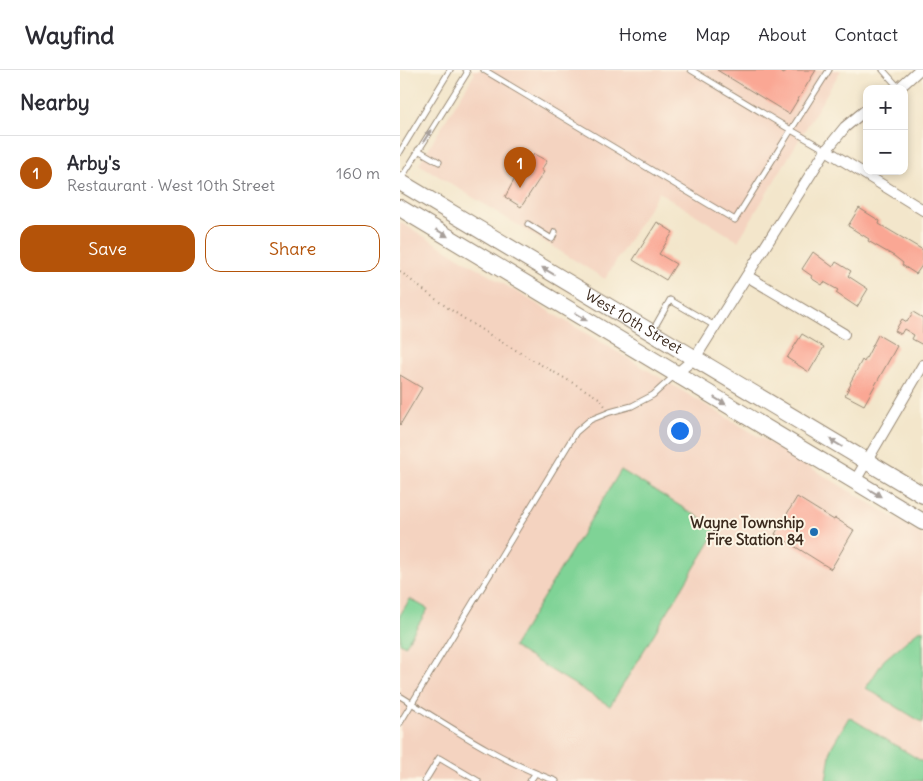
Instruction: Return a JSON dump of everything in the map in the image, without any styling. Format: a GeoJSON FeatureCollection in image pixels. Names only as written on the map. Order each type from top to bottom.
{"type":"FeatureCollection","features":[{"type":"Feature","properties":{"kind":"main road","name":"West 10th Street"},"geometry":{"type":"LineString","coordinates":[[400,182],[923,495]]}},
{"type":"Feature","properties":{"kind":"main road","name":"West 10th Street"},"geometry":{"type":"LineString","coordinates":[[400,208],[923,522]]}},
{"type":"Feature","properties":{"kind":"street"},"geometry":{"type":"LineString","coordinates":[[902,85],[919,70]]}},
{"type":"Feature","properties":{"kind":"street"},"geometry":{"type":"LineString","coordinates":[[676,374],[695,358],[826,150],[845,127],[863,112]]}},
{"type":"Feature","properties":{"kind":"street"},"geometry":{"type":"LineString","coordinates":[[826,150],[923,210]]}},
{"type":"Feature","properties":{"kind":"street"},"geometry":{"type":"LineString","coordinates":[[747,276],[844,334]]}},
{"type":"Feature","properties":{"kind":"street"},"geometry":{"type":"LineString","coordinates":[[855,481],[923,365]]}},
{"type":"Feature","properties":{"kind":"lane"},"geometry":{"type":"LineString","coordinates":[[400,152],[450,70]]}},
{"type":"Feature","properties":{"kind":"lane"},"geometry":{"type":"LineString","coordinates":[[400,175],[404,174],[467,73],[466,70]]}},
{"type":"Feature","properties":{"kind":"lane"},"geometry":{"type":"LineString","coordinates":[[484,70],[735,220],[829,70]]}},
{"type":"Feature","properties":{"kind":"lane"},"geometry":{"type":"LineString","coordinates":[[691,70],[826,150]]}},
{"type":"Feature","properties":{"kind":"lane"},"geometry":{"type":"LineString","coordinates":[[883,70],[896,85]]}},
{"type":"Feature","properties":{"kind":"lane"},"geometry":{"type":"LineString","coordinates":[[418,150],[439,162]]}},
{"type":"Feature","properties":{"kind":"lane"},"geometry":{"type":"LineString","coordinates":[[528,224],[552,239],[556,232]]}},
{"type":"Feature","properties":{"kind":"lane"},"geometry":{"type":"LineString","coordinates":[[651,332],[670,300],[715,326]]}},
{"type":"Feature","properties":{"kind":"lane"},"geometry":{"type":"LineString","coordinates":[[400,723],[576,432],[590,420],[632,406],[653,395],[664,387],[676,374]]}},
{"type":"Feature","properties":{"kind":"lane"},"geometry":{"type":"LineString","coordinates":[[400,696],[468,738],[535,774],[556,781]]}},
{"type":"Feature","properties":{"kind":"lane"},"geometry":{"type":"LineString","coordinates":[[425,781],[439,758],[478,781]]}},
{"type":"Feature","properties":{"kind":"lane"},"geometry":{"type":"LineString","coordinates":[[530,781],[535,774]]}},
{"type":"Feature","properties":{"kind":"path"},"geometry":{"type":"LineString","coordinates":[[400,271],[419,288],[453,312],[599,398],[610,412]]}},
{"type":"Feature","properties":{"kind":"shaded area"},"geometry":{"type":"Polygon","coordinates":[[[471,70],[841,70],[738,241],[659,192],[605,279],[419,164],[475,73],[471,70]]]}},
{"type":"Feature","properties":{"kind":"shaded area"},"geometry":{"type":"Polygon","coordinates":[[[400,222],[923,535],[923,781],[400,781],[400,222]]]}},
{"type":"Feature","properties":{"kind":"green space"},"geometry":{"type":"Polygon","coordinates":[[[621,470],[718,529],[610,706],[513,647],[621,470]]]}},
{"type":"Feature","properties":{"kind":"green space"},"geometry":{"type":"Polygon","coordinates":[[[410,599],[428,609],[405,646],[400,643],[400,615],[410,599]]]}},
{"type":"Feature","properties":{"kind":"green space"},"geometry":{"type":"Polygon","coordinates":[[[923,629],[923,723],[866,688],[884,660],[923,629]]]}},
{"type":"Feature","properties":{"kind":"green space"},"geometry":{"type":"Polygon","coordinates":[[[849,717],[923,762],[923,781],[826,781],[831,748],[849,717]]]}},
{"type":"Feature","properties":{"kind":"building"},"geometry":{"type":"Polygon","coordinates":[[[717,70],[777,70],[784,74],[786,70],[816,70],[789,114],[717,70]]]}},
{"type":"Feature","properties":{"kind":"building"},"geometry":{"type":"Polygon","coordinates":[[[534,154],[547,161],[541,170],[544,172],[521,207],[505,197],[521,167],[526,160],[529,162],[534,154]]]}},
{"type":"Feature","properties":{"kind":"building"},"geometry":{"type":"Polygon","coordinates":[[[859,208],[880,221],[879,224],[923,250],[923,264],[916,274],[902,265],[903,263],[894,256],[868,241],[869,239],[848,226],[859,208]]]}},
{"type":"Feature","properties":{"kind":"building"},"geometry":{"type":"Polygon","coordinates":[[[657,222],[673,232],[659,254],[676,264],[666,280],[633,260],[657,222]]]}},
{"type":"Feature","properties":{"kind":"building"},"geometry":{"type":"Polygon","coordinates":[[[813,252],[833,267],[836,262],[851,271],[848,276],[868,289],[857,307],[836,293],[838,290],[824,282],[822,285],[802,269],[813,252]]]}},
{"type":"Feature","properties":{"kind":"building"},"geometry":{"type":"Polygon","coordinates":[[[913,312],[923,318],[923,345],[912,339],[914,335],[904,329],[901,334],[895,331],[902,319],[907,322],[913,312]]]}},
{"type":"Feature","properties":{"kind":"building"},"geometry":{"type":"Polygon","coordinates":[[[802,334],[824,347],[809,372],[787,358],[802,334]]]}},
{"type":"Feature","properties":{"kind":"building"},"geometry":{"type":"Polygon","coordinates":[[[878,335],[897,346],[864,405],[845,395],[862,360],[864,362],[878,335]]]}},
{"type":"Feature","properties":{"kind":"building"},"geometry":{"type":"Polygon","coordinates":[[[400,375],[422,388],[400,425],[400,375]]]}},
{"type":"Feature","properties":{"kind":"building","name":"Wayne Township Fire Station 84"},"geometry":{"type":"Polygon","coordinates":[[[797,497],[854,530],[831,569],[775,534],[797,497]]]}},
{"type":"Feature","properties":{"kind":"place","name":"Arby's"},"geometry":{"type":"Point","coordinates":[520,188]}},
{"type":"Feature","properties":{"kind":"place","name":"Wayne Township Fire Station 84"},"geometry":{"type":"Point","coordinates":[814,532]}}]}
